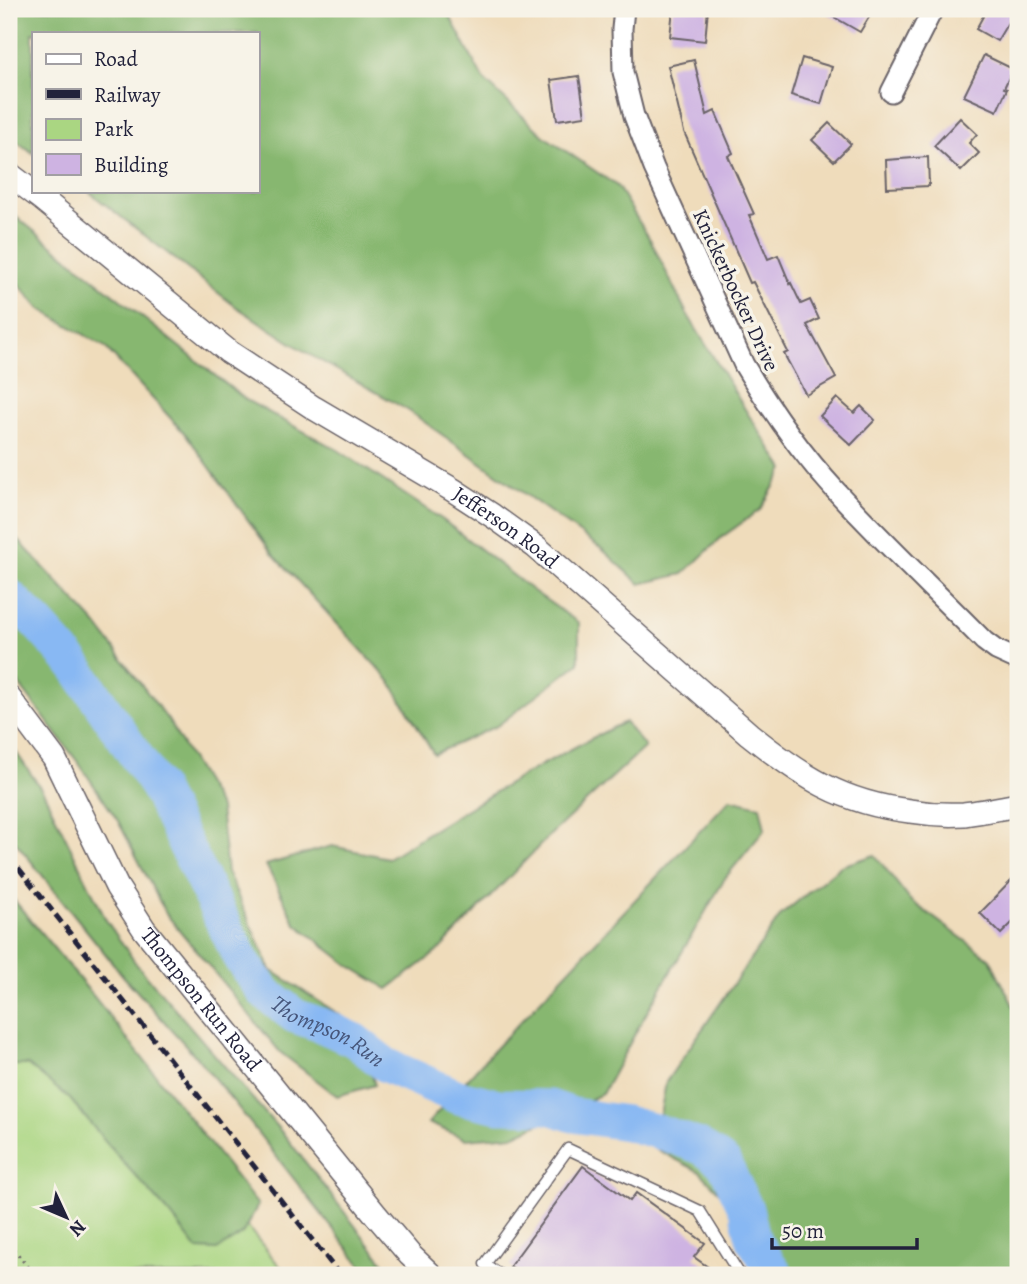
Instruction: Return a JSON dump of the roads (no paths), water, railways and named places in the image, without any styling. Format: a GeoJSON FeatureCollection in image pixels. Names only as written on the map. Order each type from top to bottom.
{"type":"FeatureCollection","features":[{"type":"Feature","properties":{"kind":"street","name":"Knickerbocker Drive"},"geometry":{"type":"LineString","coordinates":[[624,9],[623,72],[634,116],[654,168],[744,365],[762,396],[802,451],[836,491],[984,641],[1018,660]]}},
{"type":"Feature","properties":{"kind":"street"},"geometry":{"type":"LineString","coordinates":[[891,92],[933,9]]}},
{"type":"Feature","properties":{"kind":"street","name":"Jefferson Road"},"geometry":{"type":"LineString","coordinates":[[9,174],[32,191]]}},
{"type":"Feature","properties":{"kind":"street","name":"Jefferson Road"},"geometry":{"type":"LineString","coordinates":[[33,192],[229,352],[314,408],[453,490],[536,547],[749,734],[809,777],[850,799],[885,808],[963,814],[1016,807]]}},
{"type":"Feature","properties":{"kind":"street","name":"Thompson Run Road"},"geometry":{"type":"LineString","coordinates":[[9,698],[54,758],[117,887],[144,929],[376,1215],[430,1275]]}},
{"type":"Feature","properties":{"kind":"lane"},"geometry":{"type":"LineString","coordinates":[[500,1275],[485,1264],[568,1149],[700,1211],[740,1275]]}},
{"type":"Feature","properties":{"kind":"waterway","name":"Thompson Run"},"geometry":{"type":"LineString","coordinates":[[9,596],[74,664],[157,787],[242,961],[265,993],[295,1016],[354,1040],[386,1065],[458,1097],[499,1106],[550,1107],[573,1115],[626,1123],[701,1147],[724,1163],[746,1209],[754,1241],[776,1275]]}},
{"type":"Feature","properties":{"kind":"railway"},"geometry":{"type":"LineString","coordinates":[[9,856],[340,1275]]}}]}
